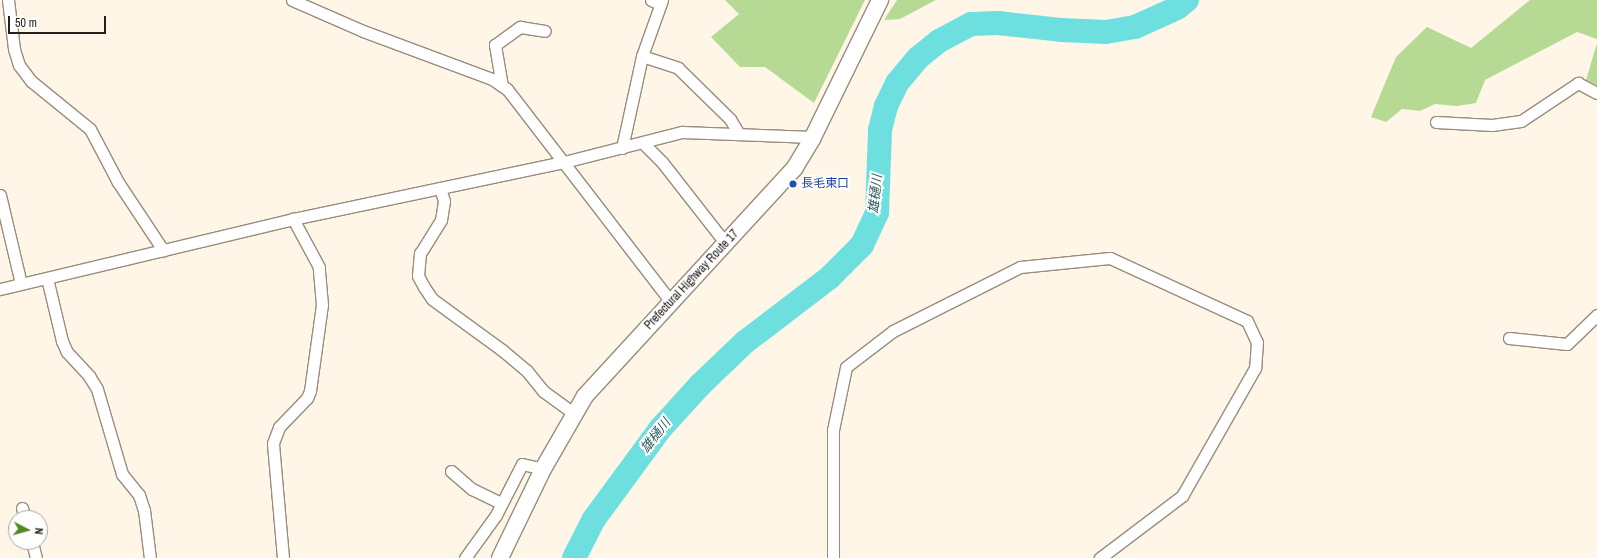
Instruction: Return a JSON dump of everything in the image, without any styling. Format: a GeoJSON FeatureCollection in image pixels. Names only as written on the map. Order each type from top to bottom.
{"type":"FeatureCollection","features":[{"type":"Feature","properties":{"kind":"main road","name":"Prefectural Highway Route 17"},"geometry":{"type":"LineString","coordinates":[[500,558],[543,469],[573,413],[616,360],[778,189],[794,169],[813,137],[880,0]]}},
{"type":"Feature","properties":{"kind":"street"},"geometry":{"type":"LineString","coordinates":[[8,0],[14,50],[19,65],[31,81],[90,129],[118,182],[163,250]]}},
{"type":"Feature","properties":{"kind":"street"},"geometry":{"type":"LineString","coordinates":[[292,0],[363,31],[492,78],[502,86],[564,162],[671,302]]}},
{"type":"Feature","properties":{"kind":"street"},"geometry":{"type":"LineString","coordinates":[[622,148],[642,56],[658,1]]}},
{"type":"Feature","properties":{"kind":"street"},"geometry":{"type":"LineString","coordinates":[[502,86],[495,45],[520,27],[545,31]]}},
{"type":"Feature","properties":{"kind":"street"},"geometry":{"type":"LineString","coordinates":[[642,56],[678,68],[730,118],[739,134]]}},
{"type":"Feature","properties":{"kind":"street"},"geometry":{"type":"LineString","coordinates":[[1436,122],[1492,125],[1521,121],[1578,84],[1597,93]]}},
{"type":"Feature","properties":{"kind":"street"},"geometry":{"type":"LineString","coordinates":[[0,289],[294,219],[564,162],[682,132],[813,137]]}},
{"type":"Feature","properties":{"kind":"street"},"geometry":{"type":"LineString","coordinates":[[643,143],[662,162],[726,244]]}},
{"type":"Feature","properties":{"kind":"street"},"geometry":{"type":"LineString","coordinates":[[440,188],[444,201],[441,220],[420,253],[418,276],[424,287],[432,299],[502,350],[527,371],[543,391],[573,413]]}},
{"type":"Feature","properties":{"kind":"street"},"geometry":{"type":"LineString","coordinates":[[0,195],[21,284]]}},
{"type":"Feature","properties":{"kind":"street"},"geometry":{"type":"LineString","coordinates":[[283,558],[273,443],[279,427],[307,398],[310,391],[322,305],[319,268],[294,219]]}},
{"type":"Feature","properties":{"kind":"street"},"geometry":{"type":"LineString","coordinates":[[833,558],[833,430],[846,367],[893,331],[1020,267],[1110,258],[1248,321],[1257,342],[1255,368],[1182,496],[1100,558]]}},
{"type":"Feature","properties":{"kind":"street"},"geometry":{"type":"LineString","coordinates":[[47,278],[62,341],[67,352],[89,376],[97,390],[122,474],[139,495],[144,510],[150,558]]}},
{"type":"Feature","properties":{"kind":"street"},"geometry":{"type":"LineString","coordinates":[[1509,338],[1567,344],[1597,315]]}},
{"type":"Feature","properties":{"kind":"street"},"geometry":{"type":"LineString","coordinates":[[465,558],[496,515],[522,464],[543,469]]}},
{"type":"Feature","properties":{"kind":"street"},"geometry":{"type":"LineString","coordinates":[[451,471],[472,488],[501,503]]}},
{"type":"Feature","properties":{"kind":"green space"},"geometry":{"type":"Polygon","coordinates":[[[725,0],[865,0],[814,103],[765,67],[740,67],[711,37],[739,14],[725,0]]]}},
{"type":"Feature","properties":{"kind":"green space"},"geometry":{"type":"Polygon","coordinates":[[[897,0],[936,0],[900,19],[884,20],[897,0]]]}},
{"type":"Feature","properties":{"kind":"green space"},"geometry":{"type":"Polygon","coordinates":[[[1530,0],[1597,0],[1597,39],[1577,32],[1485,80],[1476,103],[1457,106],[1435,104],[1420,111],[1402,109],[1386,122],[1371,117],[1396,57],[1427,27],[1471,48],[1530,0]]]}},
{"type":"Feature","properties":{"kind":"green space"},"geometry":{"type":"Polygon","coordinates":[[[1597,43],[1597,85],[1586,80],[1597,43]]]}},
{"type":"Feature","properties":{"kind":"waterway","name":"雄樋川"},"geometry":{"type":"LineString","coordinates":[[574,558],[594,519],[660,429],[700,385],[745,342],[829,278],[862,245],[877,213],[880,130],[886,106],[897,83],[918,58],[939,41],[971,24],[998,23],[1061,30],[1106,32],[1135,27],[1177,8],[1187,0]]}},
{"type":"Feature","properties":{"kind":"place","name":"長毛東口"},"geometry":{"type":"Point","coordinates":[793,184]}}]}
